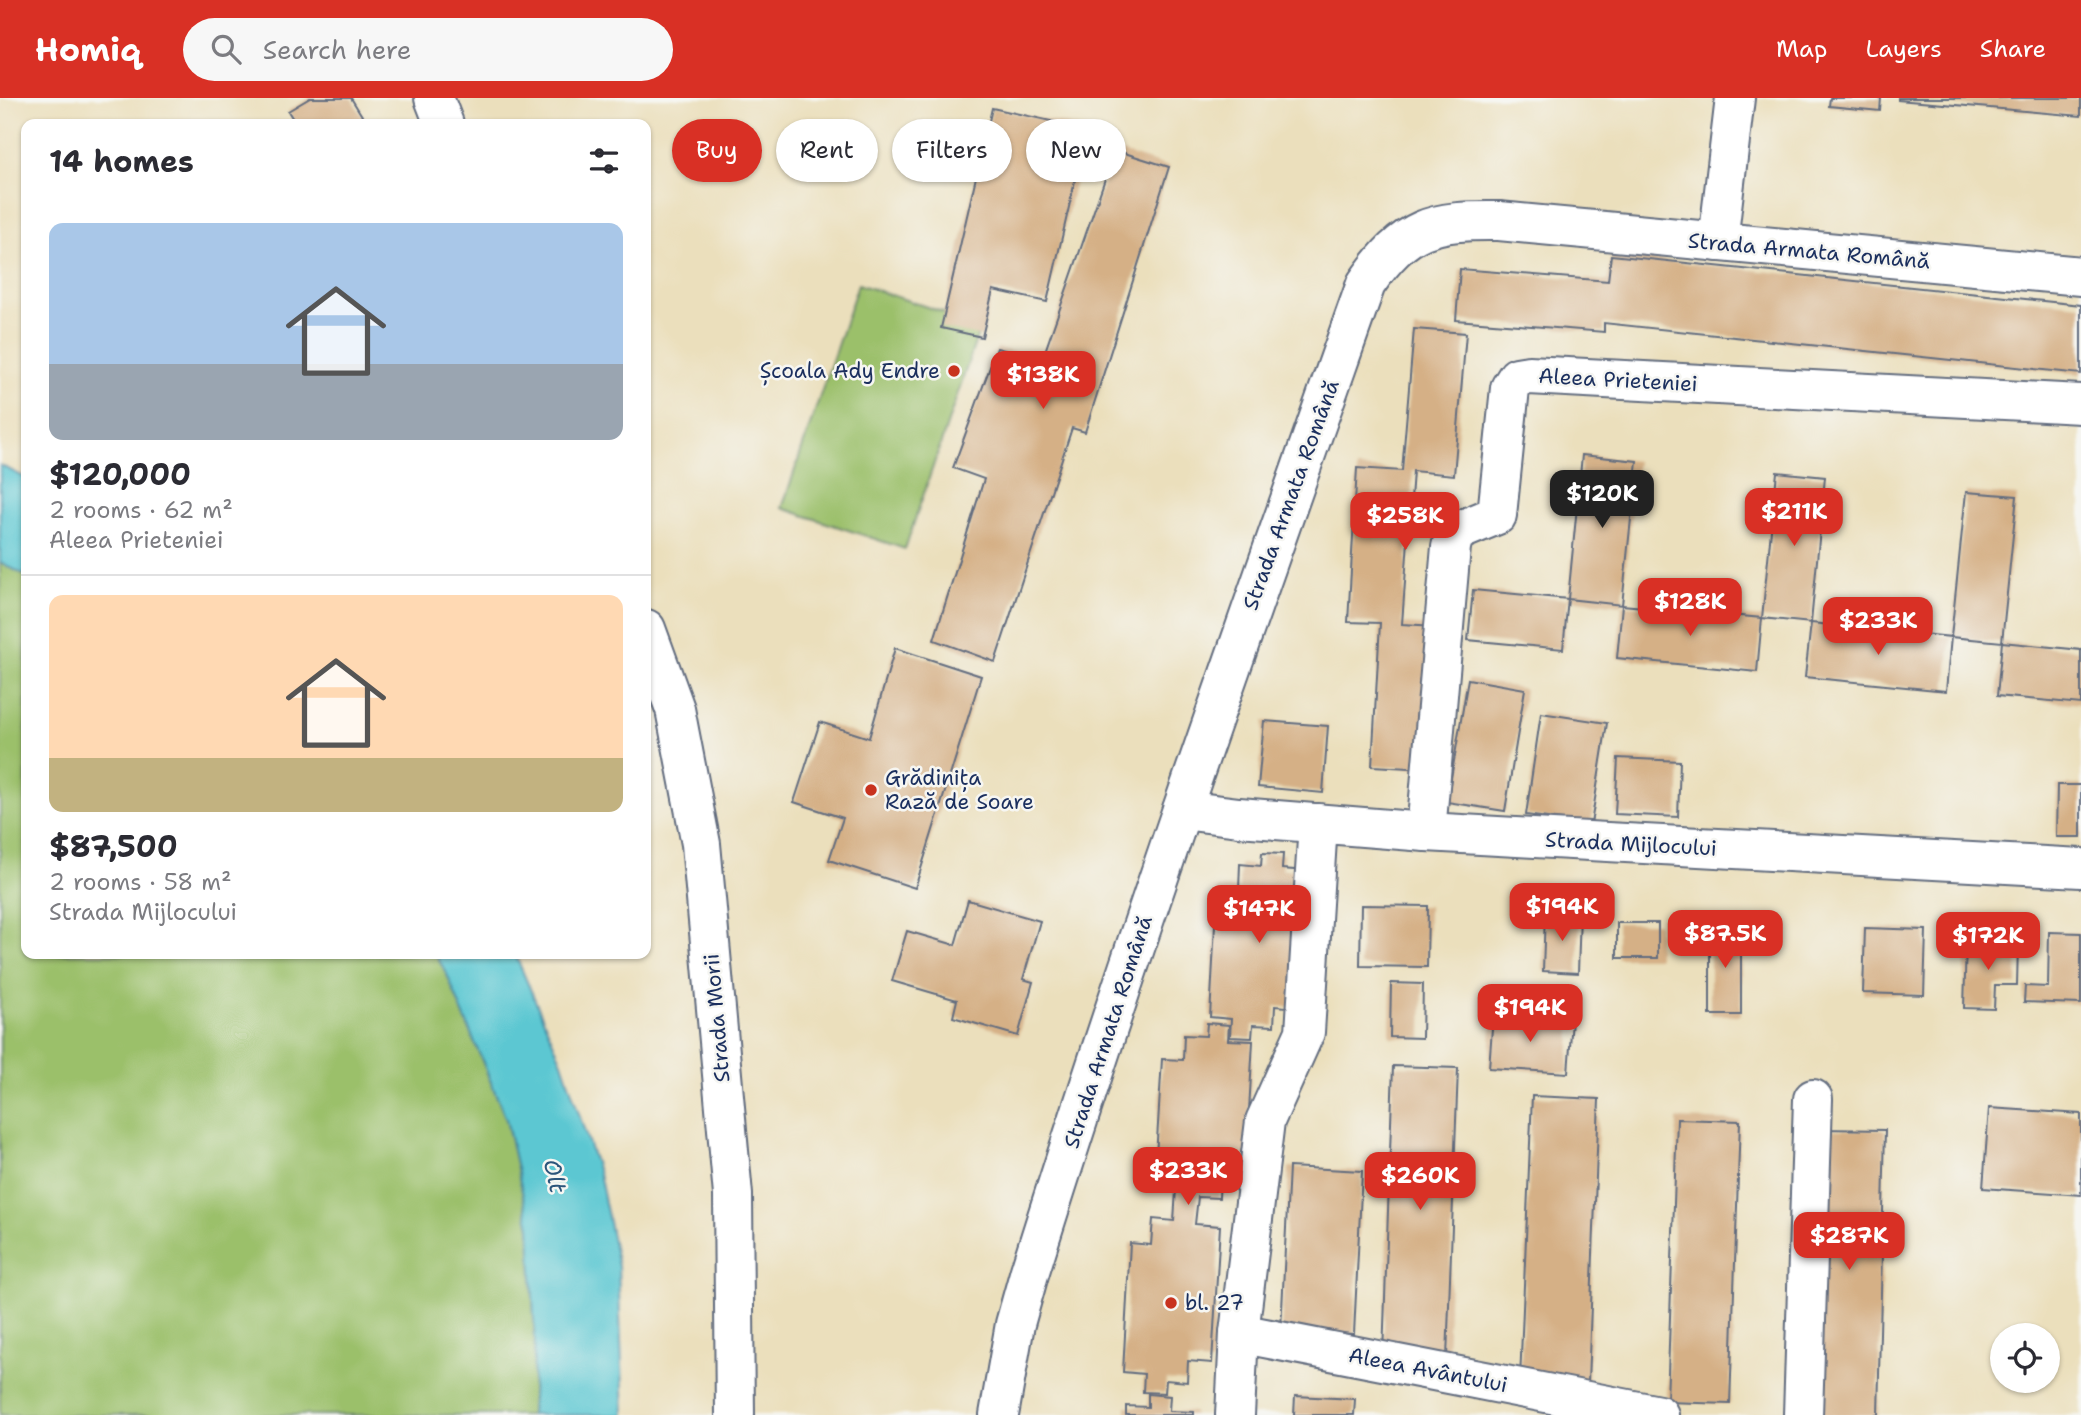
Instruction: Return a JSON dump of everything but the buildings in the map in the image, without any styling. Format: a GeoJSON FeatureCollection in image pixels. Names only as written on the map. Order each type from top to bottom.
{"type":"FeatureCollection","features":[{"type":"Feature","properties":{"kind":"street"},"geometry":{"type":"LineString","coordinates":[[434,98],[442,119]]}},
{"type":"Feature","properties":{"kind":"street"},"geometry":{"type":"LineString","coordinates":[[1718,242],[1735,98]]}},
{"type":"Feature","properties":{"kind":"street","name":"Strada Armata Română"},"geometry":{"type":"LineString","coordinates":[[999,1415],[1014,1324],[1033,1262],[1231,665],[1366,284],[1397,245],[1426,228],[1457,221],[1499,221],[2081,276]]}},
{"type":"Feature","properties":{"kind":"street","name":"Aleea Prieteniei"},"geometry":{"type":"LineString","coordinates":[[1426,832],[1451,547],[1454,535],[1462,529],[1497,515],[1510,388],[1517,377],[1529,375],[2081,404]]}},
{"type":"Feature","properties":{"kind":"street","name":"Strada Morii"},"geometry":{"type":"LineString","coordinates":[[651,643],[675,709],[701,844],[733,1195],[735,1415]]}},
{"type":"Feature","properties":{"kind":"street","name":"Strada Mijlocului"},"geometry":{"type":"LineString","coordinates":[[1182,810],[1426,832],[2081,868]]}},
{"type":"Feature","properties":{"kind":"street"},"geometry":{"type":"LineString","coordinates":[[1235,1415],[1239,1333],[1265,1121],[1305,1032],[1318,823]]}},
{"type":"Feature","properties":{"kind":"street"},"geometry":{"type":"LineString","coordinates":[[1803,1415],[1813,1099]]}},
{"type":"Feature","properties":{"kind":"street","name":"Aleea Avântului"},"geometry":{"type":"LineString","coordinates":[[1239,1333],[1659,1415]]}},
{"type":"Feature","properties":{"kind":"green space"},"geometry":{"type":"Polygon","coordinates":[[[858,284],[981,325],[905,549],[782,508],[858,284]]]}},
{"type":"Feature","properties":{"kind":"green space"},"geometry":{"type":"Polygon","coordinates":[[[0,562],[21,573],[21,959],[438,959],[446,972],[506,1119],[530,1227],[535,1342],[531,1415],[0,1415],[0,562]]]}},
{"type":"Feature","properties":{"kind":"water"},"geometry":{"type":"Polygon","coordinates":[[[0,465],[21,476],[21,573],[0,562],[0,465]]]}},
{"type":"Feature","properties":{"kind":"water","name":"Olt"},"geometry":{"type":"Polygon","coordinates":[[[438,959],[517,959],[562,1062],[600,1178],[618,1266],[624,1415],[531,1415],[535,1342],[530,1227],[506,1119],[446,972],[438,959]]]}},
{"type":"Feature","properties":{"kind":"place","name":"Școala Ady Endre"},"geometry":{"type":"Point","coordinates":[954,371]}},
{"type":"Feature","properties":{"kind":"place","name":"Grădinița Rază de Soare"},"geometry":{"type":"Point","coordinates":[871,790]}},
{"type":"Feature","properties":{"kind":"place","name":"bl. 27"},"geometry":{"type":"Point","coordinates":[1171,1303]}}]}
